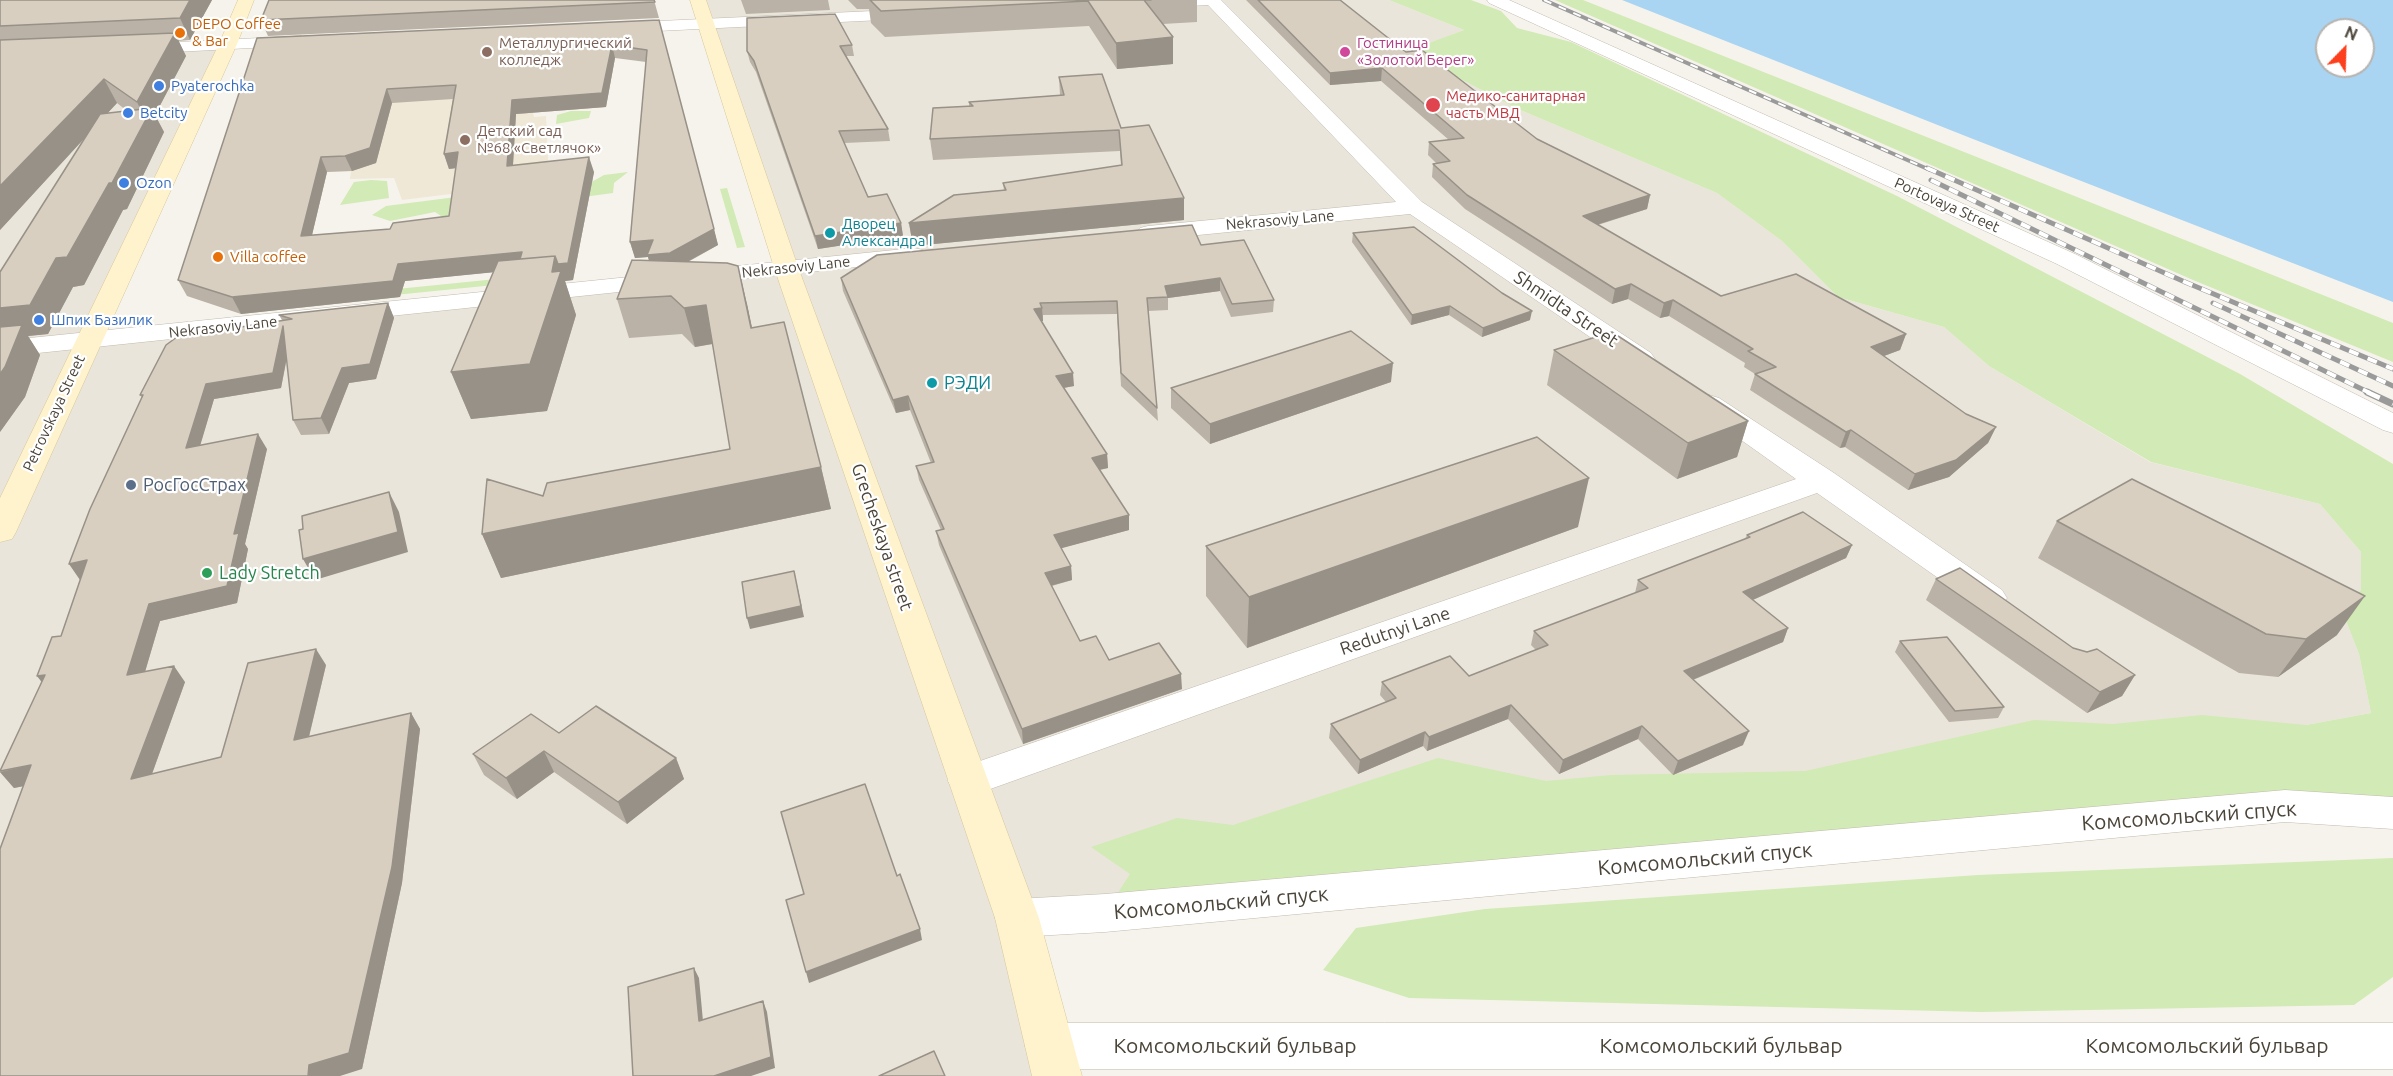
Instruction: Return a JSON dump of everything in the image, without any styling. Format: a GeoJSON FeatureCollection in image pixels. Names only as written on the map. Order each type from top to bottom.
{"type":"FeatureCollection","features":[{"type":"Feature","properties":{"kind":"main road","name":"Petrovskaya Street"},"geometry":{"type":"LineString","coordinates":[[0,532],[87,341],[228,45],[246,0]]}},
{"type":"Feature","properties":{"kind":"main road","name":"Grecheskaya street"},"geometry":{"type":"LineString","coordinates":[[702,12],[786,267],[1017,918],[1053,1061]]}},
{"type":"Feature","properties":{"kind":"street"},"geometry":{"type":"LineString","coordinates":[[1136,3],[1210,0]]}},
{"type":"Feature","properties":{"kind":"street","name":"Shmidta Street"},"geometry":{"type":"LineString","coordinates":[[1210,0],[1414,207],[1823,480],[2007,610]]}},
{"type":"Feature","properties":{"kind":"street","name":"Portovaya Street"},"geometry":{"type":"LineString","coordinates":[[1495,0],[2066,259],[2393,424]]}},
{"type":"Feature","properties":{"kind":"street"},"geometry":{"type":"LineString","coordinates":[[600,28],[702,12],[933,13]]}},
{"type":"Feature","properties":{"kind":"street"},"geometry":{"type":"LineString","coordinates":[[114,51],[319,40]]}},
{"type":"Feature","properties":{"kind":"street","name":"Nekrasoviy Lane"},"geometry":{"type":"LineString","coordinates":[[1129,234],[1414,207]]}},
{"type":"Feature","properties":{"kind":"street","name":"Nekrasoviy Lane"},"geometry":{"type":"LineString","coordinates":[[0,349],[940,253]]}},
{"type":"Feature","properties":{"kind":"street","name":"Redutnyi Lane"},"geometry":{"type":"LineString","coordinates":[[968,781],[1823,480]]}},
{"type":"Feature","properties":{"kind":"street","name":"Комсомольский спуск"},"geometry":{"type":"LineString","coordinates":[[1017,918],[1129,911],[2285,806],[2393,813]]}},
{"type":"Feature","properties":{"kind":"street","name":"Комсомольский бульвар"},"geometry":{"type":"LineString","coordinates":[[1053,1061],[2393,1046]]}},
{"type":"Feature","properties":{"kind":"shaded area"},"geometry":{"type":"Polygon","coordinates":[[[698,0],[1389,0],[1464,30],[1419,47],[1447,72],[1518,109],[1717,193],[1782,241],[1838,297],[1944,327],[1989,366],[2150,462],[2320,504],[2361,552],[2361,590],[2341,608],[2359,654],[2371,713],[2306,725],[1017,918],[1057,1076],[0,1076],[0,56],[228,44],[88,340],[785,267],[698,0]]]}},
{"type":"Feature","properties":{"kind":"shaded area"},"geometry":{"type":"Polygon","coordinates":[[[259,65],[532,109],[534,117],[546,116],[549,182],[402,200],[394,178],[350,179],[351,171],[305,173],[259,65]]]}},
{"type":"Feature","properties":{"kind":"green space"},"geometry":{"type":"Polygon","coordinates":[[[1389,0],[1471,0],[1501,11],[1517,28],[1571,42],[1897,196],[2240,374],[2393,464],[2393,813],[1105,913],[1130,874],[1091,847],[1177,818],[1233,825],[1438,758],[1546,781],[1611,775],[1805,771],[2034,720],[2113,724],[2202,715],[2306,725],[2371,713],[2359,654],[2341,608],[2361,590],[2361,552],[2320,504],[2151,462],[1989,366],[1944,327],[1838,297],[1782,241],[1717,193],[1518,109],[1447,72],[1418,47],[1464,30],[1389,0]]]}},
{"type":"Feature","properties":{"kind":"green space"},"geometry":{"type":"Polygon","coordinates":[[[1555,0],[1583,0],[2393,323],[2393,362],[2193,280],[1555,0]]]}},
{"type":"Feature","properties":{"kind":"green space"},"geometry":{"type":"Polygon","coordinates":[[[571,111],[591,111],[589,118],[556,124],[557,115],[571,111]]]}},
{"type":"Feature","properties":{"kind":"green space"},"geometry":{"type":"Polygon","coordinates":[[[628,172],[614,183],[613,193],[583,197],[588,184],[604,175],[628,172]]]}},
{"type":"Feature","properties":{"kind":"green space"},"geometry":{"type":"Polygon","coordinates":[[[387,181],[389,198],[340,205],[354,182],[387,181]]]}},
{"type":"Feature","properties":{"kind":"green space"},"geometry":{"type":"Polygon","coordinates":[[[534,187],[447,220],[435,212],[390,221],[372,215],[386,206],[534,187]]]}},
{"type":"Feature","properties":{"kind":"green space"},"geometry":{"type":"Polygon","coordinates":[[[727,188],[745,247],[737,248],[720,189],[727,188]]]}},
{"type":"Feature","properties":{"kind":"green space"},"geometry":{"type":"Polygon","coordinates":[[[536,275],[534,281],[395,295],[397,289],[536,275]]]}},
{"type":"Feature","properties":{"kind":"green space"},"geometry":{"type":"Polygon","coordinates":[[[2393,858],[2393,977],[2354,1005],[1981,1012],[1409,998],[1323,970],[1356,928],[1485,909],[1978,875],[2393,858]]]}},
{"type":"Feature","properties":{"kind":"water"},"geometry":{"type":"Polygon","coordinates":[[[1622,0],[2393,0],[2393,302],[1973,139],[1622,0]]]}},
{"type":"Feature","properties":{"kind":"building"},"geometry":{"type":"Polygon","coordinates":[[[0,0],[190,0],[180,18],[0,26],[0,0]]]}},
{"type":"Feature","properties":{"kind":"building"},"geometry":{"type":"Polygon","coordinates":[[[269,0],[654,0],[655,2],[261,20],[269,0]]]}},
{"type":"Feature","properties":{"kind":"building"},"geometry":{"type":"Polygon","coordinates":[[[870,0],[1144,0],[1173,37],[1116,43],[1088,1],[881,11],[870,0]]]}},
{"type":"Feature","properties":{"kind":"building"},"geometry":{"type":"Polygon","coordinates":[[[1258,0],[1340,0],[1406,52],[1422,50],[1537,139],[1650,195],[1583,216],[1721,296],[1796,274],[1906,334],[1871,347],[1966,414],[1996,427],[1956,460],[1915,474],[1851,430],[1846,432],[1755,374],[1776,367],[1748,351],[1753,349],[1673,300],[1664,303],[1631,284],[1615,289],[1467,195],[1433,164],[1450,161],[1429,142],[1464,138],[1382,68],[1330,73],[1258,0]]]}},
{"type":"Feature","properties":{"kind":"building"},"geometry":{"type":"Polygon","coordinates":[[[835,14],[852,45],[840,46],[888,129],[839,131],[868,197],[887,194],[901,223],[815,236],[754,61],[747,51],[747,18],[835,14]]]}},
{"type":"Feature","properties":{"kind":"building"},"geometry":{"type":"Polygon","coordinates":[[[659,20],[714,229],[670,253],[647,255],[653,240],[630,242],[647,50],[612,45],[602,93],[512,100],[507,166],[589,157],[568,263],[558,264],[555,256],[520,259],[522,252],[398,264],[393,281],[232,297],[178,280],[257,38],[659,20]],[[456,85],[387,89],[370,148],[345,156],[321,157],[301,236],[390,229],[393,223],[449,216],[458,152],[444,154],[456,85]]]}},
{"type":"Feature","properties":{"kind":"building"},"geometry":{"type":"Polygon","coordinates":[[[175,33],[137,102],[104,79],[0,186],[0,40],[175,33]]]}},
{"type":"Feature","properties":{"kind":"building"},"geometry":{"type":"Polygon","coordinates":[[[1102,74],[1121,128],[1149,125],[1184,198],[909,223],[954,195],[1006,190],[1003,183],[1122,165],[1119,130],[930,139],[933,108],[973,106],[969,102],[1064,95],[1059,77],[1102,74]]]}},
{"type":"Feature","properties":{"kind":"building"},"geometry":{"type":"Polygon","coordinates":[[[152,108],[112,183],[109,183],[67,257],[56,258],[30,305],[0,308],[0,272],[100,114],[152,108]]]}},
{"type":"Feature","properties":{"kind":"building"},"geometry":{"type":"Polygon","coordinates":[[[1192,225],[1201,245],[1244,240],[1274,300],[1232,304],[1220,278],[1165,286],[1168,297],[1147,298],[1157,408],[1121,373],[1117,301],[1040,303],[1042,308],[1034,309],[1073,373],[1056,376],[1107,454],[1092,458],[1129,515],[1054,535],[1071,566],[1045,573],[1080,641],[1096,636],[1109,660],[1159,643],[1181,674],[1022,729],[936,531],[944,529],[916,466],[934,462],[908,396],[893,400],[841,278],[877,255],[1192,225]]]}},
{"type":"Feature","properties":{"kind":"building"},"geometry":{"type":"Polygon","coordinates":[[[1414,227],[1502,293],[1532,311],[1483,328],[1450,306],[1412,315],[1353,233],[1414,227]]]}},
{"type":"Feature","properties":{"kind":"building"},"geometry":{"type":"Polygon","coordinates":[[[555,256],[552,272],[561,271],[530,364],[451,372],[498,261],[555,256]]]}},
{"type":"Feature","properties":{"kind":"building"},"geometry":{"type":"Polygon","coordinates":[[[632,260],[727,263],[738,266],[751,328],[784,322],[821,467],[482,534],[487,479],[543,496],[547,483],[730,449],[706,305],[684,308],[671,296],[617,299],[632,260]]]}},
{"type":"Feature","properties":{"kind":"building"},"geometry":{"type":"Polygon","coordinates":[[[388,303],[370,364],[342,368],[321,418],[293,420],[283,326],[273,373],[206,384],[186,448],[258,434],[234,534],[239,533],[227,586],[149,604],[127,675],[174,666],[131,779],[221,757],[248,663],[316,649],[294,740],[411,713],[392,867],[349,1053],[309,1065],[308,1076],[0,1076],[0,849],[31,765],[0,771],[45,675],[37,676],[52,637],[61,636],[87,560],[69,564],[90,509],[143,395],[140,395],[166,345],[177,337],[292,319],[279,315],[388,303]]]}},
{"type":"Feature","properties":{"kind":"building"},"geometry":{"type":"Polygon","coordinates":[[[22,325],[5,367],[0,374],[0,327],[22,325]]]}},
{"type":"Feature","properties":{"kind":"building"},"geometry":{"type":"Polygon","coordinates":[[[1351,331],[1393,363],[1210,424],[1171,388],[1351,331]]]}},
{"type":"Feature","properties":{"kind":"building"},"geometry":{"type":"Polygon","coordinates":[[[1612,332],[1748,421],[1688,443],[1554,350],[1612,332]]]}},
{"type":"Feature","properties":{"kind":"building"},"geometry":{"type":"Polygon","coordinates":[[[1537,437],[1589,478],[1249,597],[1206,546],[1537,437]]]}},
{"type":"Feature","properties":{"kind":"building"},"geometry":{"type":"Polygon","coordinates":[[[2132,479],[2365,596],[2306,639],[2266,634],[2057,521],[2132,479]]]}},
{"type":"Feature","properties":{"kind":"building"},"geometry":{"type":"Polygon","coordinates":[[[389,492],[398,532],[303,559],[299,530],[303,529],[302,516],[389,492]]]}},
{"type":"Feature","properties":{"kind":"building"},"geometry":{"type":"Polygon","coordinates":[[[1803,512],[1852,545],[1743,592],[1788,628],[1684,671],[1749,731],[1678,761],[1642,726],[1563,760],[1511,705],[1429,737],[1425,732],[1360,760],[1331,724],[1396,698],[1382,682],[1450,656],[1469,676],[1548,645],[1534,631],[1648,588],[1638,580],[1750,537],[1747,535],[1803,512]]]}},
{"type":"Feature","properties":{"kind":"building"},"geometry":{"type":"Polygon","coordinates":[[[1960,568],[2073,648],[2087,652],[2097,649],[2135,675],[2100,692],[1936,579],[1960,568]]]}},
{"type":"Feature","properties":{"kind":"building"},"geometry":{"type":"Polygon","coordinates":[[[794,571],[801,606],[747,618],[742,582],[794,571]]]}},
{"type":"Feature","properties":{"kind":"building"},"geometry":{"type":"Polygon","coordinates":[[[1947,637],[2004,707],[1955,711],[1900,641],[1947,637]]]}},
{"type":"Feature","properties":{"kind":"building"},"geometry":{"type":"Polygon","coordinates":[[[596,706],[676,758],[618,802],[544,751],[506,778],[473,754],[531,714],[559,733],[596,706]]]}},
{"type":"Feature","properties":{"kind":"building"},"geometry":{"type":"Polygon","coordinates":[[[865,784],[897,876],[900,874],[920,929],[806,972],[786,900],[804,894],[781,812],[865,784]]]}},
{"type":"Feature","properties":{"kind":"building"},"geometry":{"type":"Polygon","coordinates":[[[694,968],[699,1021],[763,1001],[771,1057],[714,1076],[633,1076],[628,987],[694,968]]]}},
{"type":"Feature","properties":{"kind":"building"},"geometry":{"type":"Polygon","coordinates":[[[934,1051],[945,1076],[879,1076],[934,1051]]]}},
{"type":"Feature","properties":{"kind":"railway"},"geometry":{"type":"LineString","coordinates":[[1544,0],[1930,170]]}},
{"type":"Feature","properties":{"kind":"railway"},"geometry":{"type":"LineString","coordinates":[[1927,168],[2185,282],[2393,369]]}},
{"type":"Feature","properties":{"kind":"railway"},"geometry":{"type":"LineString","coordinates":[[1931,180],[2370,393]]}},
{"type":"Feature","properties":{"kind":"railway"},"geometry":{"type":"LineString","coordinates":[[2213,303],[2393,386]]}},
{"type":"Feature","properties":{"kind":"railway"},"geometry":{"type":"LineString","coordinates":[[2367,392],[2393,404]]}},
{"type":"Feature","properties":{"kind":"place","name":"DEPO Coffee & Bar"},"geometry":{"type":"Point","coordinates":[180,33]}},
{"type":"Feature","properties":{"kind":"place","name":"Металлургический колледж"},"geometry":{"type":"Point","coordinates":[487,52]}},
{"type":"Feature","properties":{"kind":"place","name":"Гостиница «Золотой Берег»"},"geometry":{"type":"Point","coordinates":[1345,52]}},
{"type":"Feature","properties":{"kind":"place","name":"Pyaterochka"},"geometry":{"type":"Point","coordinates":[159,86]}},
{"type":"Feature","properties":{"kind":"place","name":"Медико-санитарная часть МВД"},"geometry":{"type":"Point","coordinates":[1433,105]}},
{"type":"Feature","properties":{"kind":"place","name":"Betcity"},"geometry":{"type":"Point","coordinates":[128,113]}},
{"type":"Feature","properties":{"kind":"place","name":"Детский сад №68 «Светлячок»"},"geometry":{"type":"Point","coordinates":[465,140]}},
{"type":"Feature","properties":{"kind":"place","name":"Ozon"},"geometry":{"type":"Point","coordinates":[124,183]}},
{"type":"Feature","properties":{"kind":"place","name":"Дворец Александра I"},"geometry":{"type":"Point","coordinates":[830,233]}},
{"type":"Feature","properties":{"kind":"place","name":"Villa coffee"},"geometry":{"type":"Point","coordinates":[218,257]}},
{"type":"Feature","properties":{"kind":"place","name":"Шпик Базилик"},"geometry":{"type":"Point","coordinates":[39,320]}},
{"type":"Feature","properties":{"kind":"place","name":"РЭДИ"},"geometry":{"type":"Point","coordinates":[932,383]}},
{"type":"Feature","properties":{"kind":"place","name":"РосГосСтрах"},"geometry":{"type":"Point","coordinates":[131,485]}},
{"type":"Feature","properties":{"kind":"place","name":"Lady Stretch"},"geometry":{"type":"Point","coordinates":[207,573]}}]}
